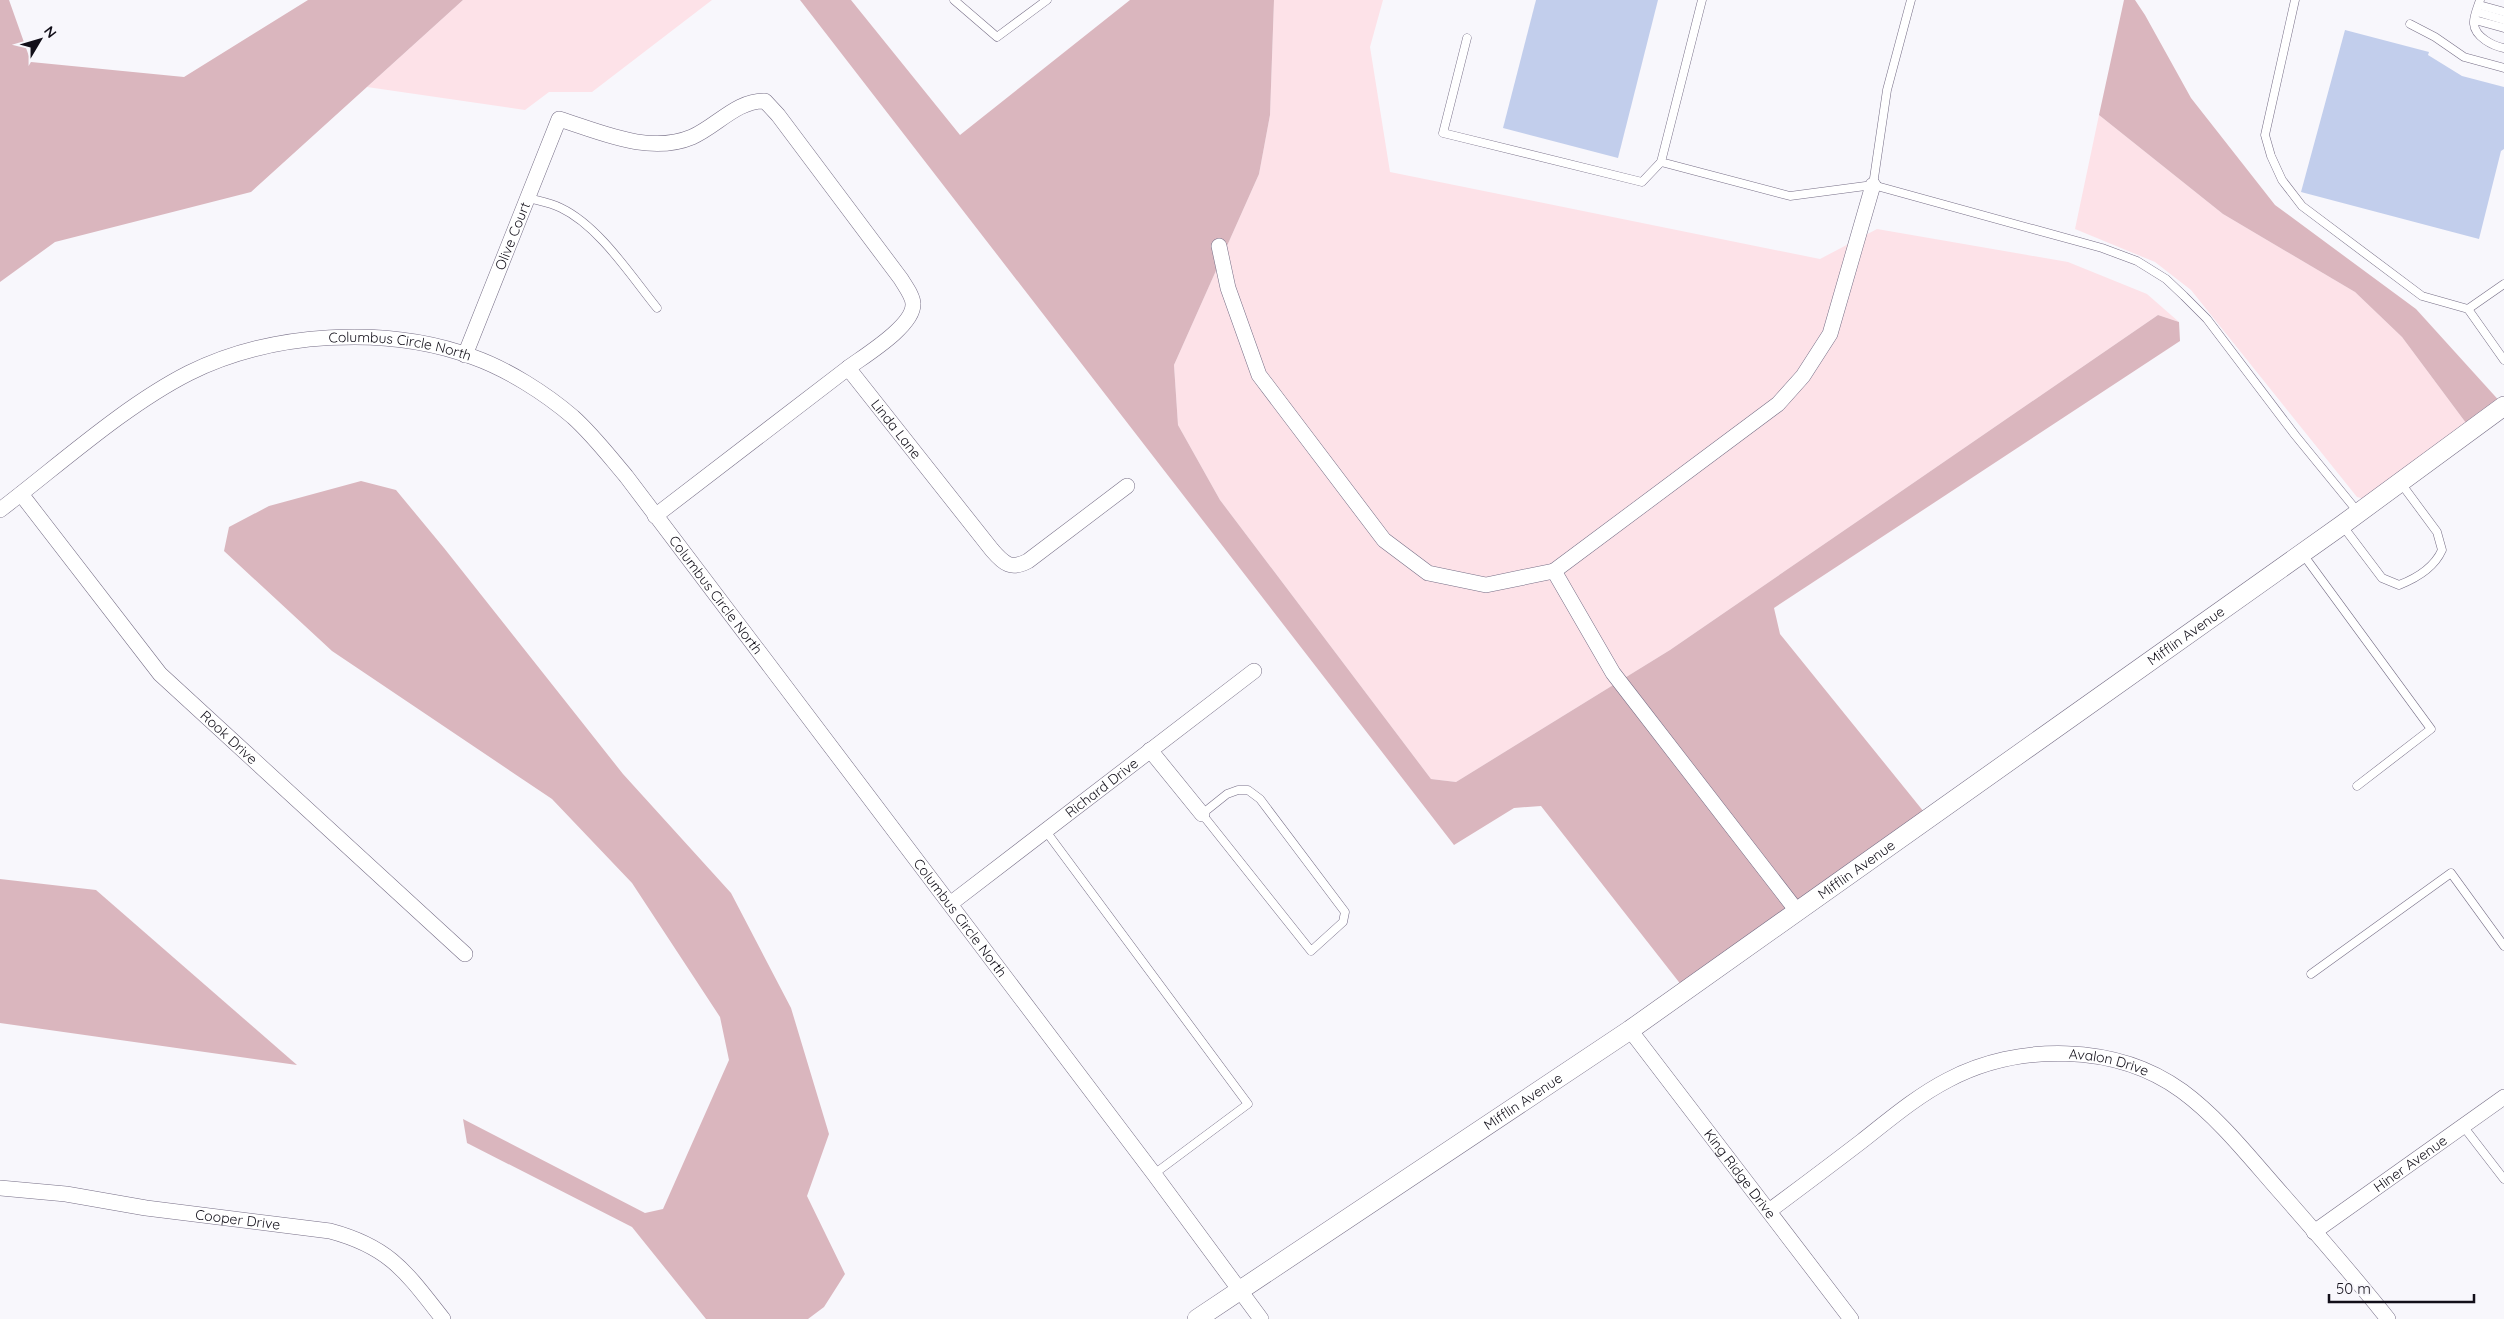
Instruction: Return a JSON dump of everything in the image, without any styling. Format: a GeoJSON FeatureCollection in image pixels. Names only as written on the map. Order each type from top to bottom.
{"type":"FeatureCollection","features":[{"type":"Feature","properties":{"kind":"street","name":"Olive Court"},"geometry":{"type":"LineString","coordinates":[[465,355],[559,119],[612,136],[659,145],[693,137],[752,100],[766,101],[901,279],[914,301],[913,311],[904,324],[848,368]]}},
{"type":"Feature","properties":{"kind":"street"},"geometry":{"type":"LineString","coordinates":[[1219,246],[1228,288],[1258,376],[1384,540],[1428,573],[1486,585],[1554,571],[1778,404],[1803,376],[1830,334],[1873,185]]}},
{"type":"Feature","properties":{"kind":"street","name":"Columbus Circle North"},"geometry":{"type":"LineString","coordinates":[[0,510],[138,404],[167,385],[191,372],[258,348],[316,339],[352,338],[421,344],[465,355],[506,373],[573,417],[595,439],[950,904],[1241,1289],[1261,1319]]}},
{"type":"Feature","properties":{"kind":"street"},"geometry":{"type":"LineString","coordinates":[[655,516],[848,368]]}},
{"type":"Feature","properties":{"kind":"street","name":"Linda Lane"},"geometry":{"type":"LineString","coordinates":[[848,368],[992,550],[1007,565],[1018,566],[1028,561],[1127,486]]}},
{"type":"Feature","properties":{"kind":"street","name":"Mifflin Avenue"},"geometry":{"type":"LineString","coordinates":[[1197,1319],[1630,1030],[2359,513],[2504,406]]}},
{"type":"Feature","properties":{"kind":"street","name":"Rook Drive"},"geometry":{"type":"LineString","coordinates":[[21,494],[160,674],[465,954]]}},
{"type":"Feature","properties":{"kind":"street"},"geometry":{"type":"LineString","coordinates":[[1554,571],[1613,673],[1797,911]]}},
{"type":"Feature","properties":{"kind":"street","name":"Richard Drive"},"geometry":{"type":"LineString","coordinates":[[950,904],[1254,671]]}},
{"type":"Feature","properties":{"kind":"street"},"geometry":{"type":"LineString","coordinates":[[1150,750],[1202,814]]}},
{"type":"Feature","properties":{"kind":"street","name":"King Ridge Drive"},"geometry":{"type":"LineString","coordinates":[[1630,1030],[1851,1319]]}},
{"type":"Feature","properties":{"kind":"street","name":"Avalon Drive"},"geometry":{"type":"LineString","coordinates":[[1769,1211],[1902,1110],[1948,1080],[2000,1061],[2030,1054],[2053,1054],[2111,1060],[2137,1067],[2181,1090],[2225,1130],[2388,1319]]}},
{"type":"Feature","properties":{"kind":"street","name":"Hiner Avenue"},"geometry":{"type":"LineString","coordinates":[[2314,1232],[2504,1097]]}},
{"type":"Feature","properties":{"kind":"street","name":"Cooper Drive"},"geometry":{"type":"LineString","coordinates":[[0,1188],[66,1194],[146,1208],[330,1231],[351,1237],[370,1245],[394,1260],[443,1319]]}},
{"type":"Feature","properties":{"kind":"lane"},"geometry":{"type":"LineString","coordinates":[[954,0],[997,37],[1048,0]]}},
{"type":"Feature","properties":{"kind":"lane"},"geometry":{"type":"LineString","coordinates":[[1467,38],[1443,133],[1642,182],[1661,162],[1702,0]]}},
{"type":"Feature","properties":{"kind":"lane"},"geometry":{"type":"LineString","coordinates":[[1873,185],[1886,90],[1911,0]]}},
{"type":"Feature","properties":{"kind":"lane"},"geometry":{"type":"LineString","coordinates":[[2295,0],[2264,135],[2282,180],[2302,206],[2422,296],[2468,309],[2504,360]]}},
{"type":"Feature","properties":{"kind":"lane"},"geometry":{"type":"LineString","coordinates":[[2478,8],[2504,12]]}},
{"type":"Feature","properties":{"kind":"lane"},"geometry":{"type":"LineString","coordinates":[[2478,8],[2504,20]]}},
{"type":"Feature","properties":{"kind":"lane"},"geometry":{"type":"LineString","coordinates":[[2478,8],[2504,28]]}},
{"type":"Feature","properties":{"kind":"lane"},"geometry":{"type":"LineString","coordinates":[[2478,8],[2474,23],[2478,34],[2486,41],[2504,48]]}},
{"type":"Feature","properties":{"kind":"lane"},"geometry":{"type":"LineString","coordinates":[[2410,24],[2435,36],[2464,57],[2504,68]]}},
{"type":"Feature","properties":{"kind":"lane"},"geometry":{"type":"LineString","coordinates":[[1661,162],[1790,196],[1873,185],[2102,248],[2137,261],[2166,279],[2207,319],[2295,435],[2359,513]]}},
{"type":"Feature","properties":{"kind":"lane"},"geometry":{"type":"LineString","coordinates":[[528,198],[560,208],[581,221],[605,244],[657,308]]}},
{"type":"Feature","properties":{"kind":"lane"},"geometry":{"type":"LineString","coordinates":[[2468,309],[2504,284]]}},
{"type":"Feature","properties":{"kind":"lane"},"geometry":{"type":"LineString","coordinates":[[2342,525],[2382,578],[2399,585],[2413,580],[2437,560],[2442,550],[2437,532],[2400,482]]}},
{"type":"Feature","properties":{"kind":"lane"},"geometry":{"type":"LineString","coordinates":[[2302,553],[2430,729],[2357,786]]}},
{"type":"Feature","properties":{"kind":"lane"},"geometry":{"type":"LineString","coordinates":[[1238,790],[1248,790],[1260,800],[1338,900],[1345,912],[1343,922],[1311,951],[1202,814],[1227,794],[1238,790]]}},
{"type":"Feature","properties":{"kind":"lane"},"geometry":{"type":"LineString","coordinates":[[1045,830],[1248,1104],[1154,1174]]}},
{"type":"Feature","properties":{"kind":"lane"},"geometry":{"type":"LineString","coordinates":[[2311,974],[2451,874],[2504,946]]}},
{"type":"Feature","properties":{"kind":"lane"},"geometry":{"type":"LineString","coordinates":[[2463,1126],[2504,1179]]}},
{"type":"Feature","properties":{"kind":"shaded area"},"geometry":{"type":"Polygon","coordinates":[[[0,0],[9,0],[31,62],[184,77],[308,0],[463,0],[251,192],[55,242],[0,282],[0,0]]]}},
{"type":"Feature","properties":{"kind":"shaded area"},"geometry":{"type":"Polygon","coordinates":[[[463,0],[712,0],[592,92],[549,92],[525,110],[367,87],[463,0]]]}},
{"type":"Feature","properties":{"kind":"shaded area"},"geometry":{"type":"Polygon","coordinates":[[[800,0],[851,0],[960,135],[1130,0],[1274,0],[1270,115],[1259,174],[1174,365],[1178,425],[1220,500],[1431,779],[1456,782],[1670,650],[2158,315],[2179,322],[2180,341],[1774,608],[1780,634],[1924,812],[1682,986],[1541,806],[1514,808],[1454,845],[800,0]]]}},
{"type":"Feature","properties":{"kind":"shaded area"},"geometry":{"type":"Polygon","coordinates":[[[1274,0],[1383,0],[1370,47],[1390,172],[1820,259],[1877,229],[2068,262],[2147,294],[2179,322],[2158,315],[1670,650],[1456,782],[1431,779],[1220,500],[1178,425],[1174,365],[1259,174],[1270,115],[1274,0]]]}},
{"type":"Feature","properties":{"kind":"shaded area"},"geometry":{"type":"Polygon","coordinates":[[[2124,0],[2135,0],[2191,98],[2275,205],[2416,309],[2503,405],[2469,427],[2402,337],[2355,292],[2223,214],[2099,115],[2124,0]]]}},
{"type":"Feature","properties":{"kind":"shaded area"},"geometry":{"type":"Polygon","coordinates":[[[2099,115],[2223,214],[2355,292],[2402,337],[2469,427],[2369,500],[2357,497],[2191,290],[2155,262],[2075,229],[2099,115]]]}},
{"type":"Feature","properties":{"kind":"shaded area"},"geometry":{"type":"Polygon","coordinates":[[[361,481],[396,490],[623,774],[731,893],[791,1008],[829,1134],[807,1196],[845,1274],[824,1307],[808,1319],[706,1319],[632,1227],[467,1143],[463,1119],[645,1213],[663,1209],[729,1060],[720,1017],[632,883],[552,799],[332,651],[224,551],[229,527],[269,506],[361,481]]]}},
{"type":"Feature","properties":{"kind":"shaded area"},"geometry":{"type":"Polygon","coordinates":[[[0,879],[96,890],[297,1065],[0,1023],[0,879]]]}},
{"type":"Feature","properties":{"kind":"building"},"geometry":{"type":"Polygon","coordinates":[[[1536,0],[1658,0],[1618,158],[1503,128],[1536,0]]]}},
{"type":"Feature","properties":{"kind":"building"},"geometry":{"type":"Polygon","coordinates":[[[2345,30],[2429,52],[2428,55],[2462,76],[2504,87],[2504,149],[2501,151],[2479,239],[2301,192],[2345,30]]]}}]}
